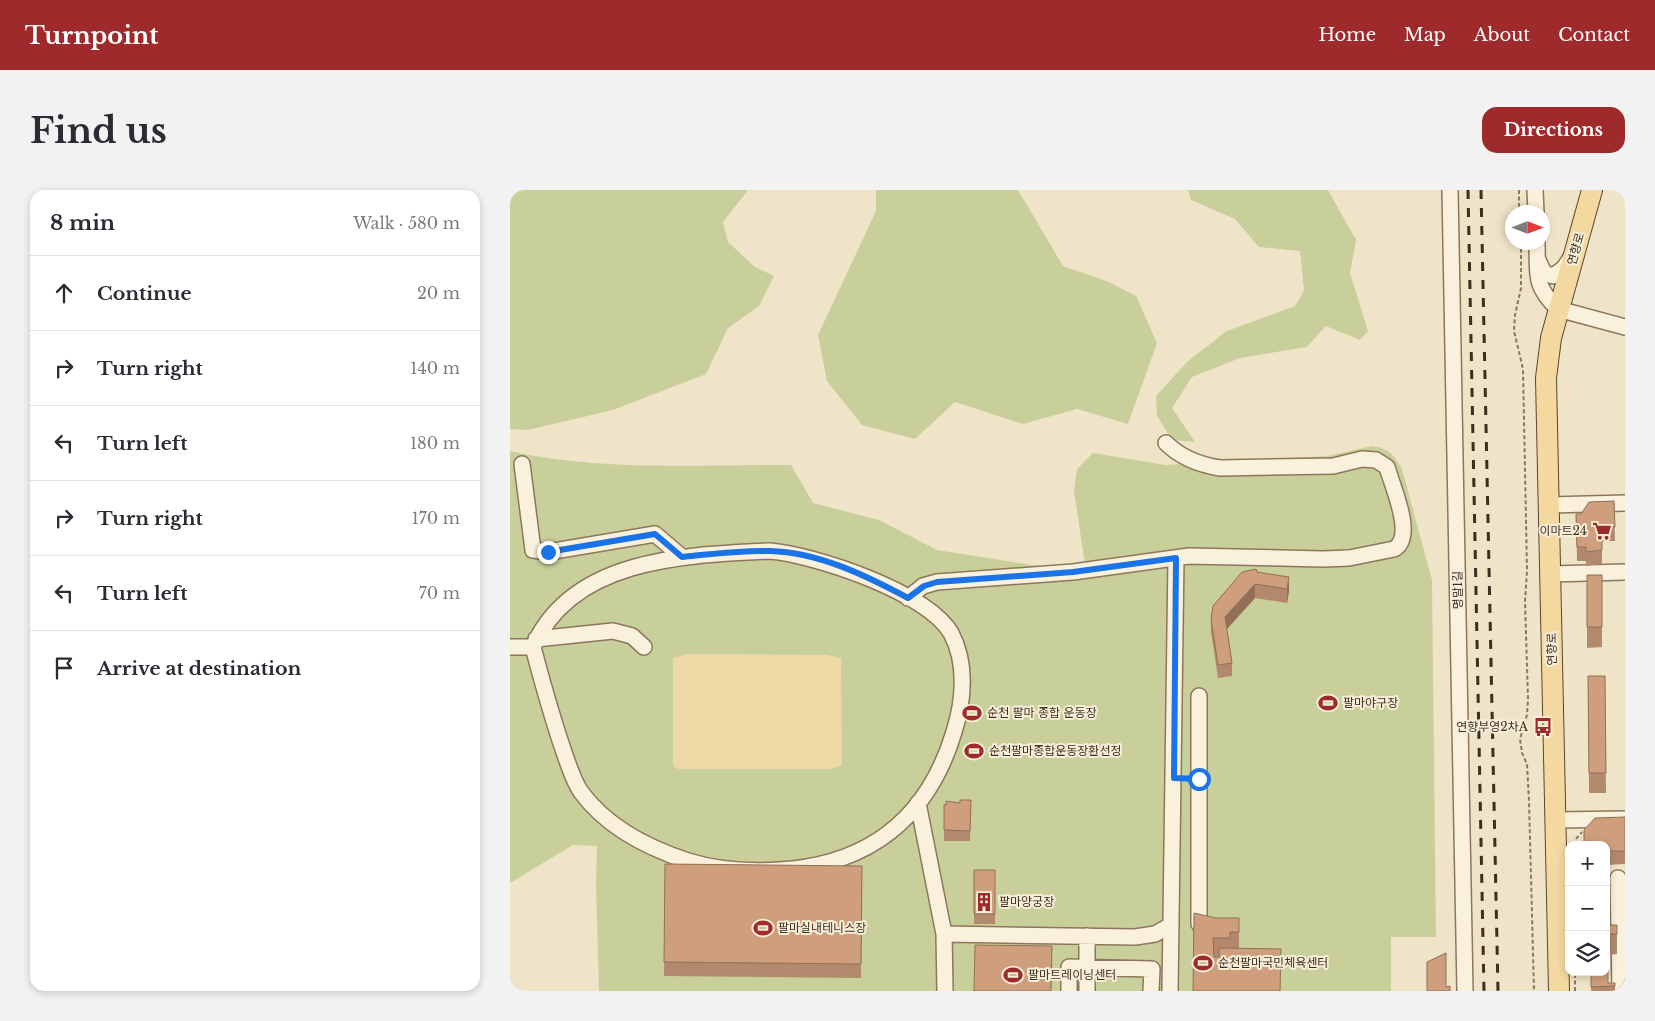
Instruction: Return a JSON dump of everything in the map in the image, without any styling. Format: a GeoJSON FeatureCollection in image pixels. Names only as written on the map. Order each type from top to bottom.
{"type":"FeatureCollection","features":[{"type":"Feature","properties":{"kind":"main road","name":"연향로"},"geometry":{"type":"LineString","coordinates":[[1558,991],[1563,879],[1556,820],[1546,378],[1551,338],[1558,308],[1592,190]]}},
{"type":"Feature","properties":{"kind":"street","name":"명말1길"},"geometry":{"type":"LineString","coordinates":[[1450,190],[1465,991]]}},
{"type":"Feature","properties":{"kind":"street"},"geometry":{"type":"LineString","coordinates":[[1535,190],[1536,205]]}},
{"type":"Feature","properties":{"kind":"street"},"geometry":{"type":"LineString","coordinates":[[1537,250],[1540,288],[1558,308],[1625,327]]}},
{"type":"Feature","properties":{"kind":"street"},"geometry":{"type":"LineString","coordinates":[[1537,258],[1544,273],[1547,276],[1553,276],[1564,268],[1575,251]]}},
{"type":"Feature","properties":{"kind":"street"},"geometry":{"type":"LineString","coordinates":[[908,598],[924,586],[937,582],[1073,572],[1204,555],[1276,559],[1349,558],[1394,549],[1399,546],[1404,533],[1387,467],[1376,460],[1353,460],[1333,466],[1220,468],[1206,466],[1173,449],[1166,443]]}},
{"type":"Feature","properties":{"kind":"street"},"geometry":{"type":"LineString","coordinates":[[522,464],[534,550],[548,552],[655,534],[682,557]]}},
{"type":"Feature","properties":{"kind":"street"},"geometry":{"type":"LineString","coordinates":[[1550,504],[1625,503]]}},
{"type":"Feature","properties":{"kind":"street"},"geometry":{"type":"LineString","coordinates":[[770,551],[797,554],[845,569],[908,598],[934,614],[942,622],[950,632],[961,658],[962,687],[958,720],[942,765],[918,803],[900,822],[875,843],[847,858],[821,865],[760,872],[729,870],[702,865],[665,852],[622,831],[606,818],[580,791],[551,716],[535,643],[544,624],[554,611],[591,585],[627,569],[682,557],[770,551]]}},
{"type":"Feature","properties":{"kind":"street"},"geometry":{"type":"LineString","coordinates":[[1170,991],[1176,558]]}},
{"type":"Feature","properties":{"kind":"street"},"geometry":{"type":"LineString","coordinates":[[1551,574],[1625,572]]}},
{"type":"Feature","properties":{"kind":"street"},"geometry":{"type":"LineString","coordinates":[[510,647],[613,630],[632,636],[644,647]]}},
{"type":"Feature","properties":{"kind":"street"},"geometry":{"type":"LineString","coordinates":[[1198,924],[1199,696]]}},
{"type":"Feature","properties":{"kind":"street"},"geometry":{"type":"LineString","coordinates":[[1174,778],[1199,779]]}},
{"type":"Feature","properties":{"kind":"street"},"geometry":{"type":"LineString","coordinates":[[918,803],[944,934],[945,991]]}},
{"type":"Feature","properties":{"kind":"street"},"geometry":{"type":"LineString","coordinates":[[1556,820],[1625,818]]}},
{"type":"Feature","properties":{"kind":"street"},"geometry":{"type":"LineString","coordinates":[[1173,870],[1199,869]]}},
{"type":"Feature","properties":{"kind":"street"},"geometry":{"type":"LineString","coordinates":[[1616,878],[1620,991]]}},
{"type":"Feature","properties":{"kind":"street"},"geometry":{"type":"LineString","coordinates":[[944,934],[1148,936],[1171,925]]}},
{"type":"Feature","properties":{"kind":"street"},"geometry":{"type":"LineString","coordinates":[[1087,936],[1087,991]]}},
{"type":"Feature","properties":{"kind":"street"},"geometry":{"type":"LineString","coordinates":[[1069,991],[1069,967],[1152,969],[1151,991]]}},
{"type":"Feature","properties":{"kind":"path"},"geometry":{"type":"LineString","coordinates":[[1519,190],[1519,205]]}},
{"type":"Feature","properties":{"kind":"path"},"geometry":{"type":"LineString","coordinates":[[1521,250],[1521,288],[1515,315],[1514,331],[1523,369],[1528,699],[1527,715],[1520,739],[1522,753],[1527,764],[1534,991]]}},
{"type":"Feature","properties":{"kind":"path"},"geometry":{"type":"LineString","coordinates":[[1575,841],[1582,831],[1588,831]]}},
{"type":"Feature","properties":{"kind":"path"},"geometry":{"type":"LineString","coordinates":[[1576,976],[1576,991]]}},
{"type":"Feature","properties":{"kind":"green space"},"geometry":{"type":"Polygon","coordinates":[[[510,190],[748,190],[723,222],[728,242],[755,267],[774,276],[759,306],[728,328],[706,374],[613,410],[528,430],[510,429],[510,190]]]}},
{"type":"Feature","properties":{"kind":"green space"},"geometry":{"type":"Polygon","coordinates":[[[876,190],[1018,190],[1063,266],[1109,282],[1136,296],[1157,343],[1128,424],[1077,409],[1023,424],[955,402],[915,439],[862,425],[827,381],[818,335],[876,211],[876,190]]]}},
{"type":"Feature","properties":{"kind":"green space"},"geometry":{"type":"Polygon","coordinates":[[[1188,190],[1328,190],[1356,240],[1350,273],[1368,331],[1360,340],[1326,326],[1307,347],[1240,358],[1192,377],[1172,408],[1195,442],[1172,440],[1157,416],[1156,396],[1188,361],[1227,331],[1295,306],[1304,290],[1300,251],[1259,247],[1235,219],[1191,200],[1188,190]]]}},
{"type":"Feature","properties":{"kind":"green space","name":"순천 팔마 종합 운동장"},"geometry":{"type":"Polygon","coordinates":[[[1372,446],[1387,450],[1402,469],[1432,580],[1436,937],[1391,937],[1391,991],[599,991],[596,884],[597,846],[573,845],[510,883],[510,451],[544,458],[579,462],[650,466],[791,465],[813,503],[879,520],[937,550],[1064,570],[1085,565],[1074,491],[1077,469],[1093,453],[1165,465],[1328,456],[1372,446]]]}},
{"type":"Feature","properties":{"kind":"sand"},"geometry":{"type":"Polygon","coordinates":[[[687,654],[827,655],[841,658],[842,765],[832,769],[678,769],[673,766],[673,658],[687,654]]]}},
{"type":"Feature","properties":{"kind":"building"},"geometry":{"type":"Polygon","coordinates":[[[1614,501],[1615,527],[1602,528],[1602,550],[1586,552],[1586,547],[1577,547],[1576,514],[1581,514],[1589,502],[1614,501]]]}},
{"type":"Feature","properties":{"kind":"building"},"geometry":{"type":"Polygon","coordinates":[[[1256,569],[1257,572],[1289,577],[1287,589],[1255,584],[1225,617],[1232,663],[1218,665],[1211,619],[1213,606],[1242,572],[1256,569]]]}},
{"type":"Feature","properties":{"kind":"building"},"geometry":{"type":"Polygon","coordinates":[[[1587,575],[1602,575],[1602,627],[1587,627],[1587,575]]]}},
{"type":"Feature","properties":{"kind":"building"},"geometry":{"type":"Polygon","coordinates":[[[1588,676],[1605,676],[1606,773],[1589,773],[1588,676]]]}},
{"type":"Feature","properties":{"kind":"building"},"geometry":{"type":"Polygon","coordinates":[[[960,800],[971,800],[970,831],[944,830],[944,805],[946,805],[946,801],[960,803],[960,800]]]}},
{"type":"Feature","properties":{"kind":"building"},"geometry":{"type":"Polygon","coordinates":[[[1625,817],[1625,851],[1610,851],[1610,841],[1584,841],[1584,830],[1595,818],[1625,817]]]}},
{"type":"Feature","properties":{"kind":"building","name":"팔마실내테니스장"},"geometry":{"type":"Polygon","coordinates":[[[665,864],[862,866],[861,964],[664,962],[665,864]]]}},
{"type":"Feature","properties":{"kind":"building","name":"팔마양궁장"},"geometry":{"type":"Polygon","coordinates":[[[974,870],[995,870],[995,914],[974,914],[974,870]]]}},
{"type":"Feature","properties":{"kind":"building"},"geometry":{"type":"Polygon","coordinates":[[[1194,913],[1216,918],[1239,918],[1239,932],[1230,932],[1230,938],[1213,938],[1214,957],[1219,957],[1219,948],[1281,949],[1280,991],[1193,991],[1194,913]]]}},
{"type":"Feature","properties":{"kind":"building"},"geometry":{"type":"Polygon","coordinates":[[[1610,925],[1617,925],[1617,934],[1610,934],[1610,925]]]}},
{"type":"Feature","properties":{"kind":"building","name":"팔마트레이닝센터"},"geometry":{"type":"Polygon","coordinates":[[[975,945],[1052,946],[1051,991],[974,991],[975,945]]]}},
{"type":"Feature","properties":{"kind":"building"},"geometry":{"type":"Polygon","coordinates":[[[1446,953],[1446,987],[1450,986],[1450,991],[1427,991],[1427,962],[1446,953]]]}},
{"type":"Feature","properties":{"kind":"building"},"geometry":{"type":"Polygon","coordinates":[[[1591,976],[1608,976],[1608,983],[1615,983],[1615,986],[1591,987],[1591,976]]]}},
{"type":"Feature","properties":{"kind":"railway"},"geometry":{"type":"LineString","coordinates":[[1468,190],[1484,991]]}},
{"type":"Feature","properties":{"kind":"railway"},"geometry":{"type":"LineString","coordinates":[[1481,190],[1498,991]]}},
{"type":"Feature","properties":{"kind":"place","name":"이마트24"},"geometry":{"type":"Point","coordinates":[1602,531]}},
{"type":"Feature","properties":{"kind":"place","name":"팔마야구장"},"geometry":{"type":"Point","coordinates":[1328,703]}},
{"type":"Feature","properties":{"kind":"place","name":"순천 팔마 종합 운동장"},"geometry":{"type":"Point","coordinates":[972,713]}},
{"type":"Feature","properties":{"kind":"place","name":"연향부영2차A"},"geometry":{"type":"Point","coordinates":[1543,727]}},
{"type":"Feature","properties":{"kind":"place","name":"순천팔마종합운동장환선정"},"geometry":{"type":"Point","coordinates":[974,751]}},
{"type":"Feature","properties":{"kind":"place","name":"팔마양궁장"},"geometry":{"type":"Point","coordinates":[984,902]}},
{"type":"Feature","properties":{"kind":"place","name":"팔마실내테니스장"},"geometry":{"type":"Point","coordinates":[763,928]}},
{"type":"Feature","properties":{"kind":"place","name":"순천팔마국민체육센터"},"geometry":{"type":"Point","coordinates":[1203,963]}},
{"type":"Feature","properties":{"kind":"place","name":"팔마트레이닝센터"},"geometry":{"type":"Point","coordinates":[1013,975]}},
{"type":"Feature","properties":{"kind":"route"},"geometry":{"type":"LineString","coordinates":[[548,552],[655,534],[682,557],[722,553],[788,552],[829,563],[908,598],[924,586],[937,582],[1073,572],[1176,558],[1174,778],[1199,779]]}}]}
